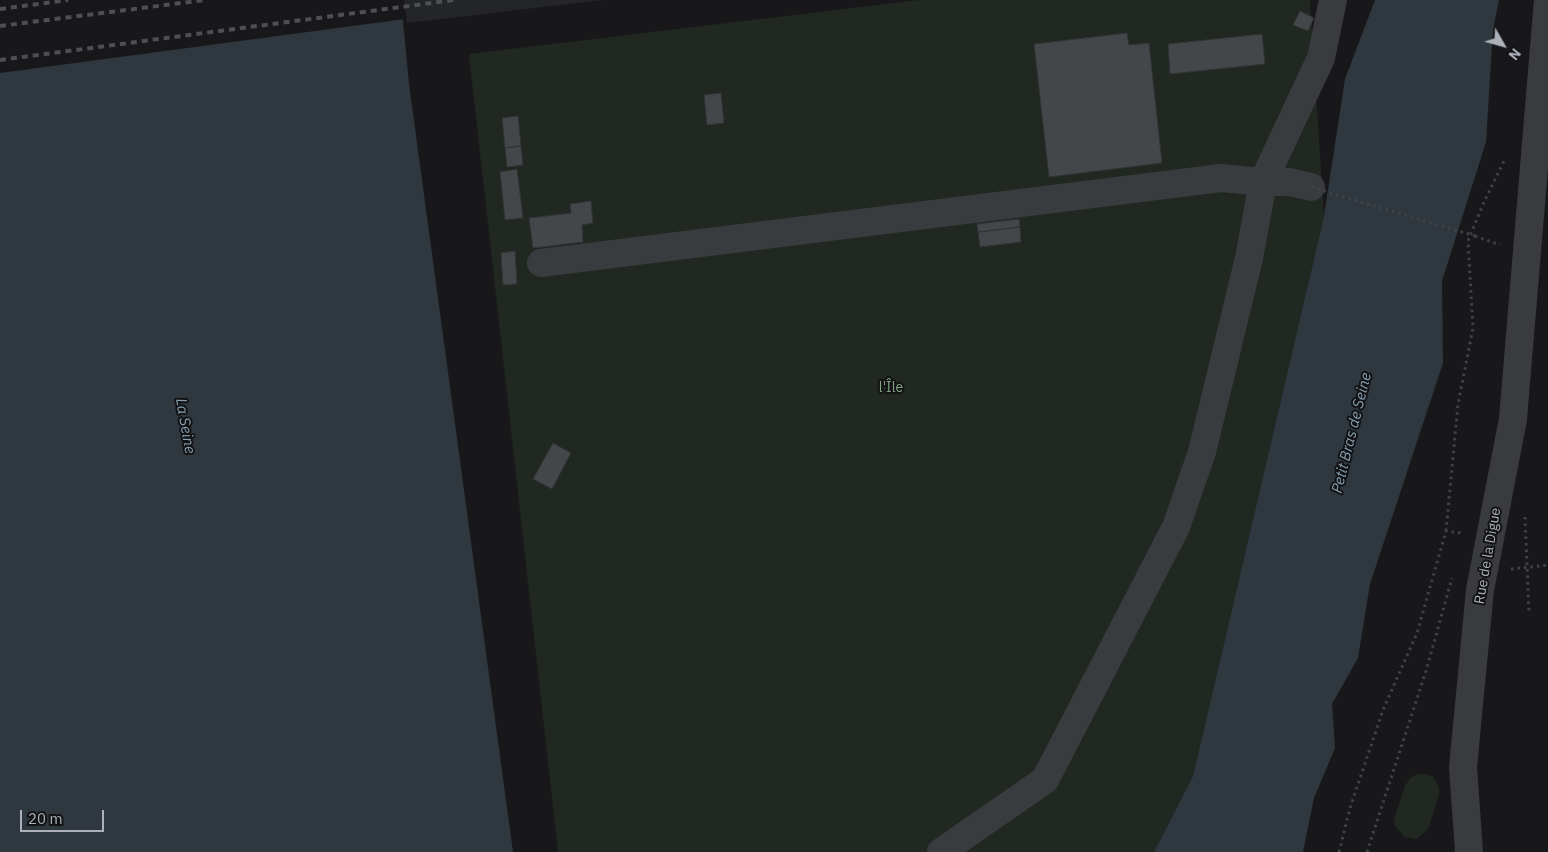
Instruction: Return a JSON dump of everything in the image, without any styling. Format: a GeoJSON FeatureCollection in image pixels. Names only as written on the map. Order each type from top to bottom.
{"type":"FeatureCollection","features":[{"type":"Feature","properties":{"kind":"street"},"geometry":{"type":"LineString","coordinates":[[941,852],[1045,780],[1176,527],[1202,452],[1249,258],[1263,182],[1321,58],[1333,0]]}},
{"type":"Feature","properties":{"kind":"street","name":"Rue de la Digue"},"geometry":{"type":"LineString","coordinates":[[1469,852],[1463,767],[1480,590],[1513,419],[1536,262],[1548,0]]}},
{"type":"Feature","properties":{"kind":"street"},"geometry":{"type":"LineString","coordinates":[[541,263],[1221,178],[1263,182],[1290,182],[1311,187]]}},
{"type":"Feature","properties":{"kind":"path"},"geometry":{"type":"LineString","coordinates":[[1339,852],[1350,808],[1383,710],[1416,633],[1446,531],[1458,404],[1474,328],[1468,241],[1484,202],[1506,158]]}},
{"type":"Feature","properties":{"kind":"path"},"geometry":{"type":"LineString","coordinates":[[1311,187],[1475,236]]}},
{"type":"Feature","properties":{"kind":"path"},"geometry":{"type":"LineString","coordinates":[[1525,517],[1529,613]]}},
{"type":"Feature","properties":{"kind":"path"},"geometry":{"type":"LineString","coordinates":[[1462,541],[1467,525]]}},
{"type":"Feature","properties":{"kind":"path"},"geometry":{"type":"LineString","coordinates":[[1446,531],[1464,533]]}},
{"type":"Feature","properties":{"kind":"path"},"geometry":{"type":"LineString","coordinates":[[1367,852],[1426,671],[1453,572]]}},
{"type":"Feature","properties":{"kind":"shaded area"},"geometry":{"type":"Polygon","coordinates":[[[404,0],[603,0],[407,23],[404,0]]]}},
{"type":"Feature","properties":{"kind":"green space","name":"l'Île"},"geometry":{"type":"Polygon","coordinates":[[[919,0],[1310,0],[1324,216],[1193,776],[1154,852],[558,852],[469,54],[919,0]]]}},
{"type":"Feature","properties":{"kind":"green space"},"geometry":{"type":"Polygon","coordinates":[[[1417,774],[1433,776],[1439,788],[1439,795],[1428,829],[1417,839],[1405,837],[1395,826],[1394,819],[1405,786],[1410,778],[1417,774]]]}},
{"type":"Feature","properties":{"kind":"water","name":"La Seine"},"geometry":{"type":"Polygon","coordinates":[[[0,0],[401,0],[409,84],[513,852],[0,852],[0,0]]]}},
{"type":"Feature","properties":{"kind":"water","name":"Petit Bras de Seine"},"geometry":{"type":"Polygon","coordinates":[[[1375,0],[1499,0],[1493,30],[1486,142],[1442,281],[1443,363],[1370,584],[1358,658],[1332,704],[1335,748],[1314,798],[1303,852],[1154,852],[1193,776],[1324,216],[1345,79],[1375,0]]]}},
{"type":"Feature","properties":{"kind":"pier"},"geometry":{"type":"Polygon","coordinates":[[[0,0],[403,0],[405,19],[0,73],[0,0]]]}},
{"type":"Feature","properties":{"kind":"building"},"geometry":{"type":"Polygon","coordinates":[[[1300,11],[1314,18],[1308,31],[1293,25],[1300,11]]]}},
{"type":"Feature","properties":{"kind":"building"},"geometry":{"type":"Polygon","coordinates":[[[1127,33],[1129,45],[1149,43],[1162,163],[1049,177],[1034,44],[1127,33]]]}},
{"type":"Feature","properties":{"kind":"building"},"geometry":{"type":"Polygon","coordinates":[[[1262,34],[1265,64],[1170,74],[1168,44],[1262,34]]]}},
{"type":"Feature","properties":{"kind":"building"},"geometry":{"type":"Polygon","coordinates":[[[721,93],[724,123],[707,125],[704,95],[721,93]]]}},
{"type":"Feature","properties":{"kind":"building"},"geometry":{"type":"Polygon","coordinates":[[[518,116],[521,146],[505,148],[502,118],[518,116]]]}},
{"type":"Feature","properties":{"kind":"building"},"geometry":{"type":"Polygon","coordinates":[[[521,146],[523,165],[507,167],[505,148],[521,146]]]}},
{"type":"Feature","properties":{"kind":"building"},"geometry":{"type":"Polygon","coordinates":[[[517,169],[523,218],[505,220],[500,172],[517,169]]]}},
{"type":"Feature","properties":{"kind":"building"},"geometry":{"type":"Polygon","coordinates":[[[591,201],[593,223],[582,225],[583,242],[533,248],[529,218],[571,213],[570,204],[591,201]]]}},
{"type":"Feature","properties":{"kind":"building"},"geometry":{"type":"Polygon","coordinates":[[[1019,219],[1020,227],[978,232],[977,224],[1019,219]]]}},
{"type":"Feature","properties":{"kind":"building"},"geometry":{"type":"Polygon","coordinates":[[[1020,227],[1021,242],[980,247],[978,232],[1020,227]]]}},
{"type":"Feature","properties":{"kind":"building"},"geometry":{"type":"Polygon","coordinates":[[[515,251],[517,284],[503,285],[501,253],[515,251]]]}},
{"type":"Feature","properties":{"kind":"building"},"geometry":{"type":"Polygon","coordinates":[[[553,443],[571,453],[552,489],[533,479],[553,443]]]}},
{"type":"Feature","properties":{"kind":"railway"},"geometry":{"type":"LineString","coordinates":[[0,9],[68,0]]}},
{"type":"Feature","properties":{"kind":"railway"},"geometry":{"type":"LineString","coordinates":[[0,26],[205,0]]}},
{"type":"Feature","properties":{"kind":"railway"},"geometry":{"type":"LineString","coordinates":[[0,60],[454,0]]}}]}
